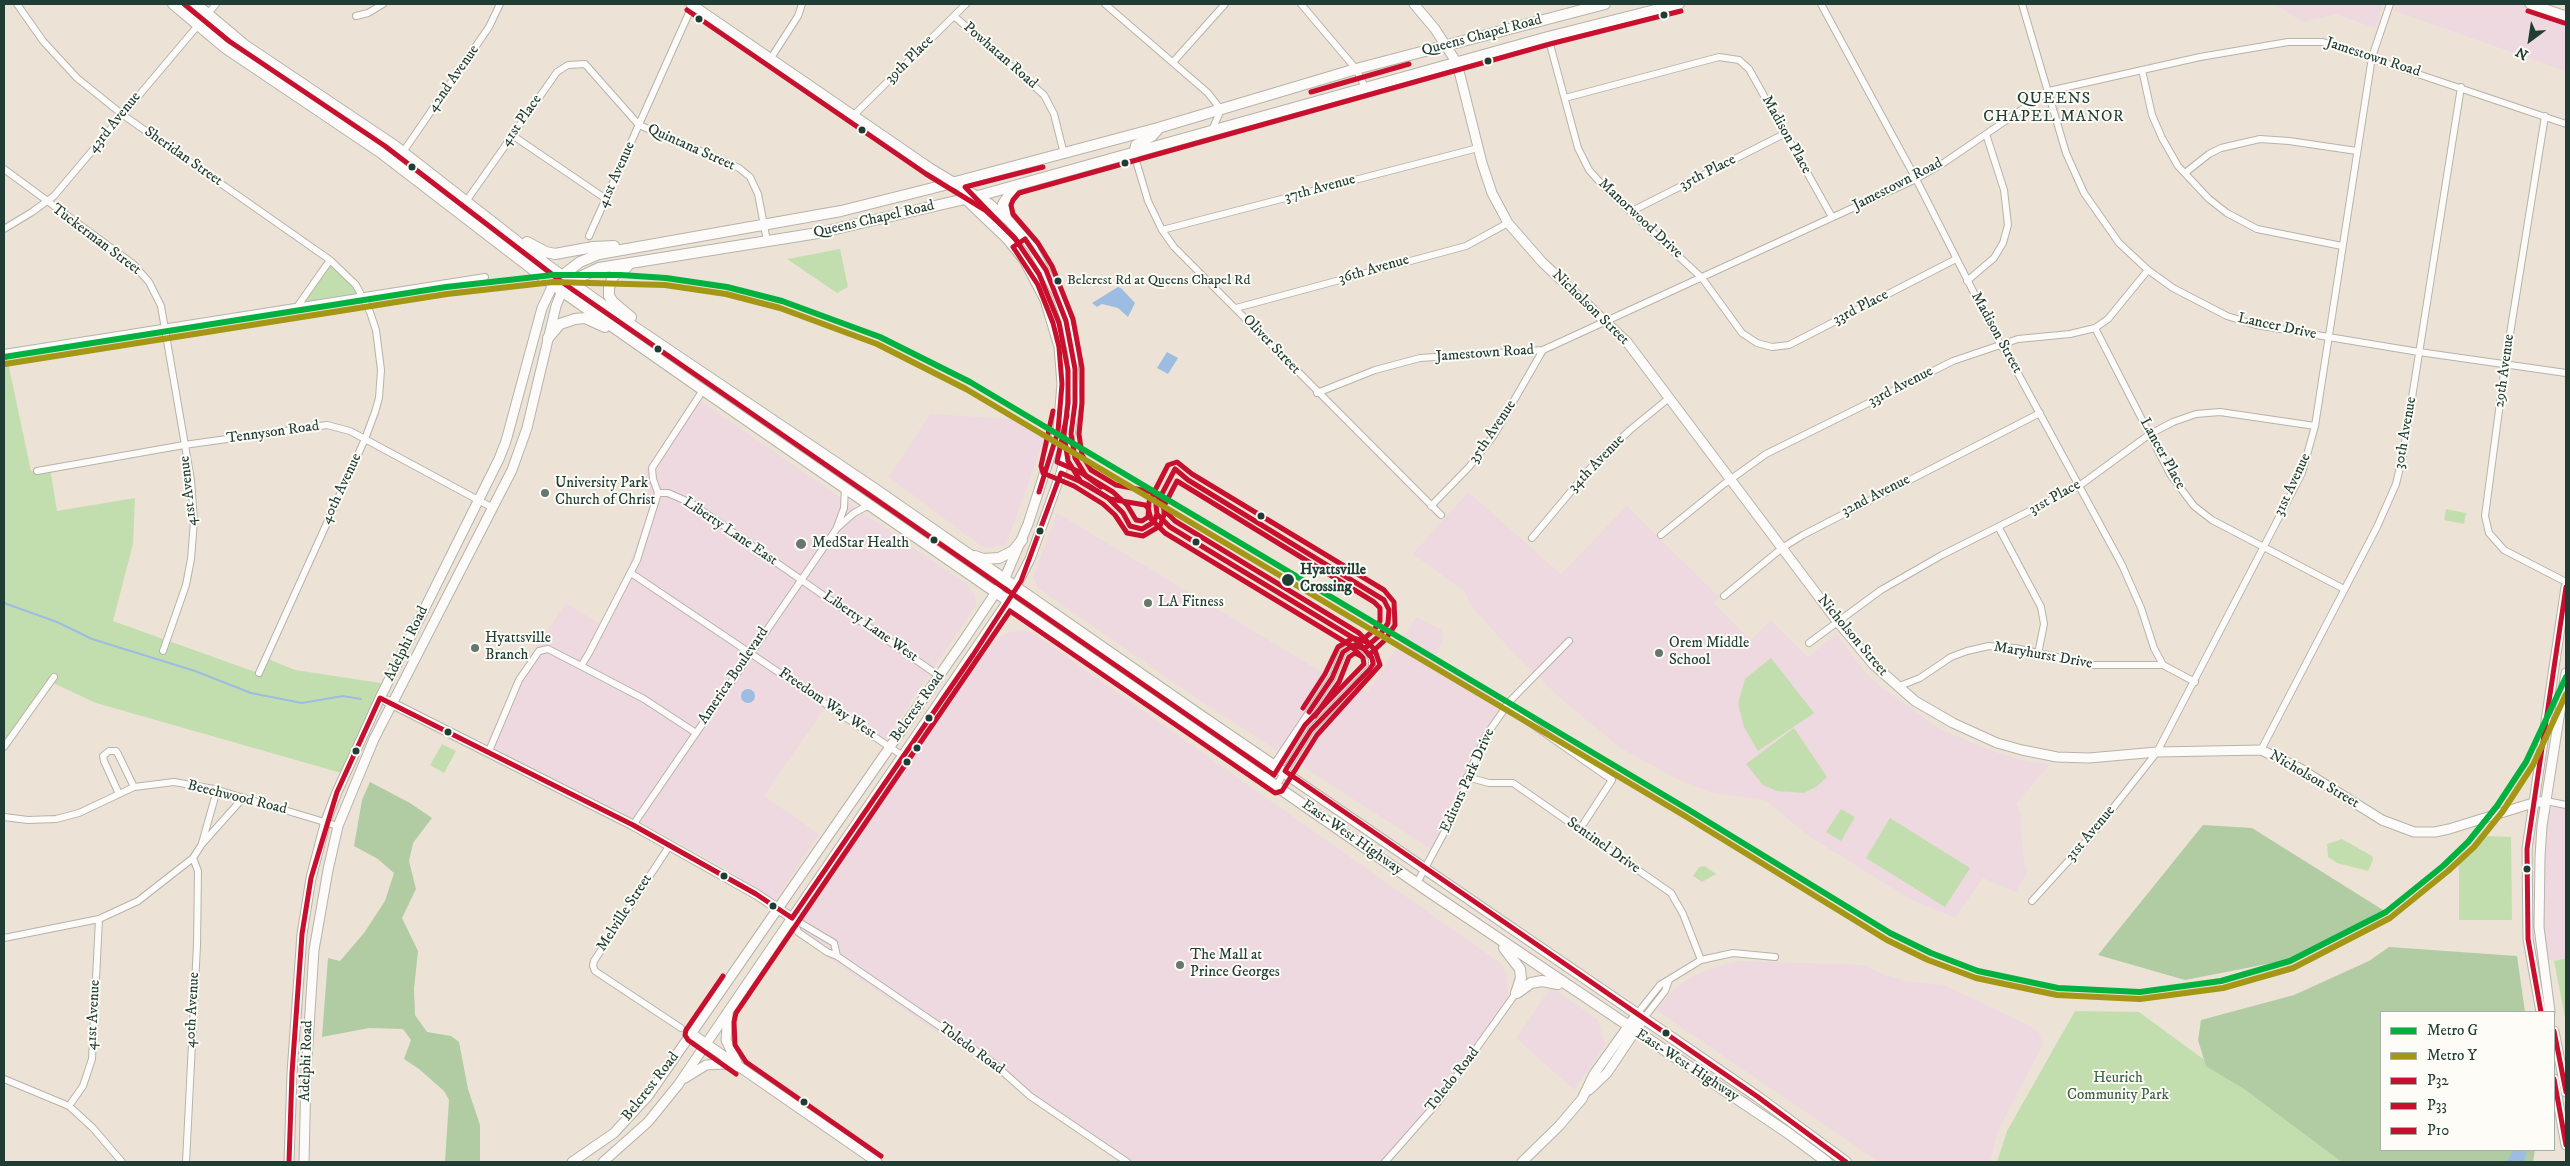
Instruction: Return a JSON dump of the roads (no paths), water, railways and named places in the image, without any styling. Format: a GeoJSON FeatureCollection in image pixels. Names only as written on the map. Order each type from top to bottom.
{"type":"FeatureCollection","features":[{"type":"Feature","properties":{"kind":"main road","name":"East-West Highway"},"geometry":{"type":"LineString","coordinates":[[173,4],[242,60],[380,152],[553,285],[1479,926],[1788,1133],[1827,1162]]}},
{"type":"Feature","properties":{"kind":"main road","name":"East-West Highway"},"geometry":{"type":"LineString","coordinates":[[196,4],[246,46],[403,152],[571,282],[1641,1016],[1758,1097],[1846,1162]]}},
{"type":"Feature","properties":{"kind":"main road"},"geometry":{"type":"LineString","coordinates":[[692,4],[952,183]]}},
{"type":"Feature","properties":{"kind":"main road","name":"Nicholson Street"},"geometry":{"type":"LineString","coordinates":[[1414,4],[1447,46],[1457,63],[1478,148],[1492,193],[1508,223],[1542,262],[1627,342],[1837,621],[1873,664],[1915,701],[1983,737],[2022,750],[2057,757],[2087,758],[2157,752],[2261,750],[2299,768],[2382,820],[2414,832],[2435,832],[2449,829],[2533,802],[2546,801]]}},
{"type":"Feature","properties":{"kind":"main road","name":"Queens Chapel Road"},"geometry":{"type":"LineString","coordinates":[[553,285],[562,275],[588,257],[640,246],[841,211],[1064,154],[1221,110],[1356,69],[1605,4]]}},
{"type":"Feature","properties":{"kind":"main road","name":"Queens Chapel Road"},"geometry":{"type":"LineString","coordinates":[[562,291],[571,282],[599,268],[855,226],[965,200],[1548,38],[1679,4]]}},
{"type":"Feature","properties":{"kind":"main road"},"geometry":{"type":"LineString","coordinates":[[2530,4],[2566,16]]}},
{"type":"Feature","properties":{"kind":"main road"},"geometry":{"type":"LineString","coordinates":[[1134,154],[1136,145],[1152,136],[1158,128]]}},
{"type":"Feature","properties":{"kind":"main road","name":"Belcrest Road"},"geometry":{"type":"LineString","coordinates":[[603,1162],[648,1122],[678,1084],[1008,601],[1030,559],[1061,472],[1075,404],[1075,369],[1066,321],[1057,294],[1032,247],[1006,218],[978,196],[952,183]]}},
{"type":"Feature","properties":{"kind":"main road","name":"Belcrest Road"},"geometry":{"type":"LineString","coordinates":[[572,1162],[603,1142],[637,1110],[692,1034],[996,592],[1004,580],[1022,540],[1053,452],[1061,405],[1062,384],[1059,347],[1053,324],[1038,285],[1024,260],[1007,239],[965,200],[952,183]]}},
{"type":"Feature","properties":{"kind":"main road"},"geometry":{"type":"LineString","coordinates":[[1006,218],[1003,204],[1014,186]]}},
{"type":"Feature","properties":{"kind":"main road"},"geometry":{"type":"LineString","coordinates":[[492,220],[546,252],[566,253],[604,246],[640,246]]}},
{"type":"Feature","properties":{"kind":"main road"},"geometry":{"type":"LineString","coordinates":[[685,254],[625,268],[616,272],[610,282],[609,296],[624,312],[674,347],[693,365]]}},
{"type":"Feature","properties":{"kind":"main road"},"geometry":{"type":"LineString","coordinates":[[1038,285],[1036,272],[1041,262]]}},
{"type":"Feature","properties":{"kind":"main road","name":"Adelphi Road"},"geometry":{"type":"LineString","coordinates":[[289,1162],[292,1073],[302,934],[311,878],[326,821],[337,792],[380,698],[506,441],[542,308],[553,285]]}},
{"type":"Feature","properties":{"kind":"main road","name":"Adelphi Road"},"geometry":{"type":"LineString","coordinates":[[304,1162],[306,1065],[313,959],[328,870],[338,826],[361,768],[392,703],[492,508],[524,439],[558,297],[562,291]]}},
{"type":"Feature","properties":{"kind":"main road"},"geometry":{"type":"LineString","coordinates":[[548,338],[566,321],[585,318],[597,322],[668,365]]}},
{"type":"Feature","properties":{"kind":"main road"},"geometry":{"type":"LineString","coordinates":[[703,390],[714,391],[736,406],[782,426]]}},
{"type":"Feature","properties":{"kind":"main road"},"geometry":{"type":"LineString","coordinates":[[966,553],[983,559],[999,558],[1013,551],[1022,540]]}},
{"type":"Feature","properties":{"kind":"main road"},"geometry":{"type":"LineString","coordinates":[[2541,1011],[2528,939],[2526,903],[2527,849],[2566,587]]}},
{"type":"Feature","properties":{"kind":"main road"},"geometry":{"type":"LineString","coordinates":[[2550,1011],[2543,964],[2539,898],[2540,852],[2566,672]]}},
{"type":"Feature","properties":{"kind":"main road","name":"Toledo Road"},"geometry":{"type":"LineString","coordinates":[[380,698],[489,751],[633,825],[792,918]]}},
{"type":"Feature","properties":{"kind":"main road"},"geometry":{"type":"LineString","coordinates":[[1479,926],[1516,961],[1521,978],[1516,993]]}},
{"type":"Feature","properties":{"kind":"main road"},"geometry":{"type":"LineString","coordinates":[[1516,993],[1531,983],[1542,981],[1568,987]]}},
{"type":"Feature","properties":{"kind":"main road"},"geometry":{"type":"LineString","coordinates":[[729,1010],[726,1021],[726,1040],[740,1067]]}},
{"type":"Feature","properties":{"kind":"main road"},"geometry":{"type":"LineString","coordinates":[[1522,1162],[1559,1126],[1588,1090],[1607,1073],[1641,1016]]}},
{"type":"Feature","properties":{"kind":"main road"},"geometry":{"type":"LineString","coordinates":[[692,1034],[877,1162]]}},
{"type":"Feature","properties":{"kind":"main road"},"geometry":{"type":"LineString","coordinates":[[2555,1047],[2566,1145]]}},
{"type":"Feature","properties":{"kind":"main road"},"geometry":{"type":"LineString","coordinates":[[678,1084],[706,1065],[724,1064],[740,1067]]}},
{"type":"Feature","properties":{"kind":"main road"},"geometry":{"type":"LineString","coordinates":[[2557,1078],[2566,1092]]}},
{"type":"Feature","properties":{"kind":"street","name":"Sheridan Street"},"geometry":{"type":"LineString","coordinates":[[17,4],[43,41],[65,66],[123,115],[330,260],[356,285],[363,296]]}},
{"type":"Feature","properties":{"kind":"street","name":"43rd Avenue"},"geometry":{"type":"LineString","coordinates":[[4,229],[47,202],[216,4]]}},
{"type":"Feature","properties":{"kind":"street"},"geometry":{"type":"LineString","coordinates":[[356,16],[368,13],[383,4]]}},
{"type":"Feature","properties":{"kind":"street","name":"42nd Avenue"},"geometry":{"type":"LineString","coordinates":[[403,152],[489,27],[500,4]]}},
{"type":"Feature","properties":{"kind":"street","name":"41st Avenue"},"geometry":{"type":"LineString","coordinates":[[589,236],[692,4]]}},
{"type":"Feature","properties":{"kind":"street"},"geometry":{"type":"LineString","coordinates":[[772,58],[798,16],[802,4]]}},
{"type":"Feature","properties":{"kind":"street","name":"39th Place"},"geometry":{"type":"LineString","coordinates":[[854,115],[966,4]]}},
{"type":"Feature","properties":{"kind":"street"},"geometry":{"type":"LineString","coordinates":[[1104,4],[1174,61],[1208,93],[1221,110],[1211,133]]}},
{"type":"Feature","properties":{"kind":"street"},"geometry":{"type":"LineString","coordinates":[[1174,61],[1225,4]]}},
{"type":"Feature","properties":{"kind":"street"},"geometry":{"type":"LineString","coordinates":[[1301,4],[1356,69],[1366,89]]}},
{"type":"Feature","properties":{"kind":"street","name":"Madison Street"},"geometry":{"type":"LineString","coordinates":[[1821,4],[1916,179],[2000,344],[2040,413],[2122,565],[2141,608],[2154,648],[2163,665]]}},
{"type":"Feature","properties":{"kind":"street","name":"Lancer Drive"},"geometry":{"type":"LineString","coordinates":[[2022,4],[2066,153],[2084,193],[2118,243],[2148,270],[2173,288],[2227,316],[2272,328],[2566,373]]}},
{"type":"Feature","properties":{"kind":"street","name":"31st Avenue"},"geometry":{"type":"LineString","coordinates":[[2032,901],[2091,836],[2157,752],[2302,473],[2315,426],[2330,337],[2342,246],[2372,57],[2390,4]]}},
{"type":"Feature","properties":{"kind":"street","name":"Powhatan Road"},"geometry":{"type":"LineString","coordinates":[[954,16],[1044,95],[1054,114],[1064,154]]}},
{"type":"Feature","properties":{"kind":"street","name":"Manorwood Drive"},"geometry":{"type":"LineString","coordinates":[[1548,38],[1578,148],[1586,164],[1606,189],[1632,211],[1702,278],[1742,333],[1765,346]]}},
{"type":"Feature","properties":{"kind":"street","name":"Jamestown Road"},"geometry":{"type":"LineString","coordinates":[[1317,392],[1368,373],[1420,358],[1543,350],[1916,179],[2049,91],[2200,57],[2304,40],[2323,42],[2566,124]]}},
{"type":"Feature","properties":{"kind":"street","name":"Madison Place"},"geometry":{"type":"LineString","coordinates":[[1565,98],[1719,57],[1735,58],[1749,69],[1832,217]]}},
{"type":"Feature","properties":{"kind":"street","name":"41st Place"},"geometry":{"type":"LineString","coordinates":[[467,200],[557,72],[568,65],[578,64],[590,67]]}},
{"type":"Feature","properties":{"kind":"street","name":"Quintana Street"},"geometry":{"type":"LineString","coordinates":[[590,67],[622,108],[639,125],[724,161],[744,172],[756,187],[767,241]]}},
{"type":"Feature","properties":{"kind":"street"},"geometry":{"type":"LineString","coordinates":[[2142,70],[2152,115],[2168,149],[2185,173],[2209,199],[2248,225],[2267,232],[2342,246]]}},
{"type":"Feature","properties":{"kind":"street","name":"30th Avenue"},"geometry":{"type":"LineString","coordinates":[[2261,750],[2377,527],[2396,484],[2461,87]]}},
{"type":"Feature","properties":{"kind":"street","name":"29th Avenue"},"geometry":{"type":"LineString","coordinates":[[2545,116],[2505,365],[2485,516],[2486,526],[2493,540],[2504,550],[2566,582]]}},
{"type":"Feature","properties":{"kind":"street","name":"35th Place"},"geometry":{"type":"LineString","coordinates":[[1632,211],[1784,134]]}},
{"type":"Feature","properties":{"kind":"street"},"geometry":{"type":"LineString","coordinates":[[1967,281],[1994,258],[2003,242],[2008,225],[2004,190],[1986,134]]}},
{"type":"Feature","properties":{"kind":"street"},"geometry":{"type":"LineString","coordinates":[[512,135],[606,199]]}},
{"type":"Feature","properties":{"kind":"street"},"geometry":{"type":"LineString","coordinates":[[2185,173],[2209,154],[2221,148],[2260,139],[2289,140],[2357,151]]}},
{"type":"Feature","properties":{"kind":"street","name":"37th Avenue"},"geometry":{"type":"LineString","coordinates":[[1162,230],[1478,148]]}},
{"type":"Feature","properties":{"kind":"street","name":"Oliver Street"},"geometry":{"type":"LineString","coordinates":[[1134,154],[1148,201],[1162,230],[1174,247],[1441,515]]}},
{"type":"Feature","properties":{"kind":"street","name":"Tuckerman Street"},"geometry":{"type":"LineString","coordinates":[[4,169],[126,258],[142,274],[159,300],[166,327]]}},
{"type":"Feature","properties":{"kind":"street","name":"36th Avenue"},"geometry":{"type":"LineString","coordinates":[[1236,308],[1466,246],[1508,223]]}},
{"type":"Feature","properties":{"kind":"street","name":"33rd Place"},"geometry":{"type":"LineString","coordinates":[[1765,346],[1789,345],[1956,259]]}},
{"type":"Feature","properties":{"kind":"street"},"geometry":{"type":"LineString","coordinates":[[297,307],[330,260]]}},
{"type":"Feature","properties":{"kind":"street","name":"33rd Avenue"},"geometry":{"type":"LineString","coordinates":[[1661,535],[1730,479],[1766,454],[1952,361],[2000,344],[2028,337],[2081,333],[2095,328],[2108,319],[2148,270]]}},
{"type":"Feature","properties":{"kind":"street"},"geometry":{"type":"LineString","coordinates":[[4,353],[485,277]]}},
{"type":"Feature","properties":{"kind":"street","name":"40th Avenue"},"geometry":{"type":"LineString","coordinates":[[259,673],[365,439],[379,398],[381,370],[376,330],[363,296]]}},
{"type":"Feature","properties":{"kind":"street","name":"41st Avenue"},"geometry":{"type":"LineString","coordinates":[[163,651],[186,585],[191,559],[194,504],[166,327]]}},
{"type":"Feature","properties":{"kind":"street","name":"Lancer Place"},"geometry":{"type":"LineString","coordinates":[[2095,328],[2170,474],[2194,506],[2212,520],[2344,589]]}},
{"type":"Feature","properties":{"kind":"street","name":"35th Avenue"},"geometry":{"type":"LineString","coordinates":[[1431,506],[1470,468],[1494,435],[1543,350]]}},
{"type":"Feature","properties":{"kind":"street"},"geometry":{"type":"LineString","coordinates":[[581,666],[599,636],[631,573],[658,493],[653,479],[652,468],[703,390]]}},
{"type":"Feature","properties":{"kind":"street","name":"34th Avenue"},"geometry":{"type":"LineString","coordinates":[[1532,538],[1592,465],[1669,398]]}},
{"type":"Feature","properties":{"kind":"street","name":"32nd Avenue"},"geometry":{"type":"LineString","coordinates":[[1724,596],[1782,548],[1837,516],[2040,413]]}},
{"type":"Feature","properties":{"kind":"street","name":"31st Place"},"geometry":{"type":"LineString","coordinates":[[1810,643],[1880,590],[1942,555],[1999,528],[2079,486],[2150,434],[2184,417],[2208,413],[2233,413],[2315,426]]}},
{"type":"Feature","properties":{"kind":"street","name":"Tennyson Road"},"geometry":{"type":"LineString","coordinates":[[36,471],[184,445],[318,425],[343,428],[492,508]]}},
{"type":"Feature","properties":{"kind":"street","name":"America Boulevard"},"geometry":{"type":"LineString","coordinates":[[837,528],[844,508],[844,487]]}},
{"type":"Feature","properties":{"kind":"street","name":"Liberty Lane East"},"geometry":{"type":"LineString","coordinates":[[658,493],[668,493],[691,503],[800,580]]}},
{"type":"Feature","properties":{"kind":"street","name":"America Boulevard"},"geometry":{"type":"LineString","coordinates":[[633,825],[837,528],[854,512],[869,505]]}},
{"type":"Feature","properties":{"kind":"street"},"geometry":{"type":"LineString","coordinates":[[1999,528],[2041,608],[2044,624],[2038,654]]}},
{"type":"Feature","properties":{"kind":"street","name":"Freedom Way West"},"geometry":{"type":"LineString","coordinates":[[631,573],[903,756]]}},
{"type":"Feature","properties":{"kind":"street","name":"Liberty Lane West"},"geometry":{"type":"LineString","coordinates":[[800,580],[939,676]]}},
{"type":"Feature","properties":{"kind":"street","name":"Editors Park Drive"},"geometry":{"type":"LineString","coordinates":[[1417,883],[1453,816],[1467,777],[1487,734],[1506,706],[1568,640]]}},
{"type":"Feature","properties":{"kind":"street"},"geometry":{"type":"LineString","coordinates":[[1265,778],[1332,678],[1343,652],[1354,645],[1364,649],[1372,658],[1372,667],[1311,730],[1276,786]]}},
{"type":"Feature","properties":{"kind":"street","name":"Maryhurst Drive"},"geometry":{"type":"LineString","coordinates":[[1897,686],[1920,678],[1951,657],[1979,647],[2009,647],[2094,665],[2163,665],[2195,682]]}},
{"type":"Feature","properties":{"kind":"street"},"geometry":{"type":"LineString","coordinates":[[489,751],[519,680],[538,651],[548,648],[644,699],[696,733]]}},
{"type":"Feature","properties":{"kind":"street"},"geometry":{"type":"LineString","coordinates":[[4,747],[54,677]]}},
{"type":"Feature","properties":{"kind":"street"},"geometry":{"type":"LineString","coordinates":[[1506,706],[1612,780],[1580,829]]}},
{"type":"Feature","properties":{"kind":"street"},"geometry":{"type":"LineString","coordinates":[[119,794],[103,756],[109,751],[116,751],[134,787]]}},
{"type":"Feature","properties":{"kind":"street","name":"Sentinel Drive"},"geometry":{"type":"LineString","coordinates":[[1467,777],[1489,783],[1513,783],[1671,893],[1683,914],[1701,960]]}},
{"type":"Feature","properties":{"kind":"street","name":"Beechwood Road"},"geometry":{"type":"LineString","coordinates":[[4,817],[28,820],[56,819],[79,813],[134,787],[174,782],[217,790],[338,826]]}},
{"type":"Feature","properties":{"kind":"street"},"geometry":{"type":"LineString","coordinates":[[202,844],[217,790]]}},
{"type":"Feature","properties":{"kind":"street"},"geometry":{"type":"LineString","coordinates":[[4,938],[100,919],[138,901],[194,858],[202,844],[243,798]]}},
{"type":"Feature","properties":{"kind":"street","name":"Nicholson Street"},"geometry":{"type":"LineString","coordinates":[[2546,801],[2566,805]]}},
{"type":"Feature","properties":{"kind":"street","name":"Melville Street"},"geometry":{"type":"LineString","coordinates":[[670,845],[594,961],[593,966],[595,971],[681,1028]]}},
{"type":"Feature","properties":{"kind":"street","name":"40th Avenue"},"geometry":{"type":"LineString","coordinates":[[186,1162],[197,945],[198,871],[194,858]]}},
{"type":"Feature","properties":{"kind":"street","name":"Toledo Road"},"geometry":{"type":"LineString","coordinates":[[792,918],[834,943],[837,956]]}},
{"type":"Feature","properties":{"kind":"street","name":"Toledo Road"},"geometry":{"type":"LineString","coordinates":[[792,918],[798,932],[827,952],[837,956],[996,1065],[1030,1096],[1127,1162]]}},
{"type":"Feature","properties":{"kind":"street","name":"41st Avenue"},"geometry":{"type":"LineString","coordinates":[[69,1106],[83,1086],[92,1059],[100,919]]}},
{"type":"Feature","properties":{"kind":"street"},"geometry":{"type":"LineString","coordinates":[[1641,1016],[1660,985],[1701,960],[1733,953],[1775,957]]}},
{"type":"Feature","properties":{"kind":"street","name":"Toledo Road"},"geometry":{"type":"LineString","coordinates":[[1385,1162],[1449,1087],[1516,993]]}},
{"type":"Feature","properties":{"kind":"street"},"geometry":{"type":"LineString","coordinates":[[4,1079],[69,1106],[93,1128],[122,1162]]}},
{"type":"Feature","properties":{"kind":"water"},"geometry":{"type":"Polygon","coordinates":[[[1118,287],[1135,303],[1128,317],[1118,308],[1102,304],[1097,307],[1092,303],[1118,287]]]}},
{"type":"Feature","properties":{"kind":"water"},"geometry":{"type":"Polygon","coordinates":[[[1167,352],[1178,358],[1168,374],[1157,368],[1167,352]]]}},
{"type":"Feature","properties":{"kind":"water"},"geometry":{"type":"Polygon","coordinates":[[[745,689],[751,689],[755,696],[751,703],[745,703],[741,699],[741,693],[745,689]]]}},
{"type":"Feature","properties":{"kind":"water"},"geometry":{"type":"Polygon","coordinates":[[[2512,1151],[2527,1151],[2524,1162],[2507,1162],[2512,1151]]]}},
{"type":"Feature","properties":{"kind":"waterway"},"geometry":{"type":"LineString","coordinates":[[4,603],[57,622],[92,639],[195,671],[251,693],[302,703],[343,696],[361,699]]}},
{"type":"Feature","properties":{"kind":"metro line","name":"G"},"geometry":{"type":"LineString","coordinates":[[4,357],[446,287],[553,275],[621,275],[666,278],[727,287],[782,301],[880,337],[970,382],[1689,810],[1890,933],[1931,953],[1978,971],[2058,988],[2140,992],[2221,981],[2290,961],[2386,912],[2443,866],[2468,842],[2497,806],[2526,762],[2566,677]]}},
{"type":"Feature","properties":{"kind":"metro line","name":"Y"},"geometry":{"type":"LineString","coordinates":[[5,364],[447,294],[553,282],[665,285],[726,294],[780,308],[877,344],[966,389],[1685,816],[1887,940],[1928,960],[1976,978],[2057,995],[2140,999],[2223,988],[2293,968],[2390,918],[2448,871],[2474,847],[2503,811],[2533,765],[2566,694]]}},
{"type":"Feature","properties":{"kind":"place","name":"Belcrest Rd at Queens Chapel Rd"},"geometry":{"type":"Point","coordinates":[1058,281]}},
{"type":"Feature","properties":{"kind":"place","name":"University Park Church of Christ"},"geometry":{"type":"Point","coordinates":[545,493]}},
{"type":"Feature","properties":{"kind":"place","name":"MedStar Health"},"geometry":{"type":"Point","coordinates":[801,544]}},
{"type":"Feature","properties":{"kind":"place","name":"Hyattsville Crossing"},"geometry":{"type":"Point","coordinates":[1288,580]}},
{"type":"Feature","properties":{"kind":"place","name":"LA Fitness"},"geometry":{"type":"Point","coordinates":[1148,603]}},
{"type":"Feature","properties":{"kind":"place","name":"Hyattsville Branch"},"geometry":{"type":"Point","coordinates":[475,648]}},
{"type":"Feature","properties":{"kind":"place","name":"Orem Middle School"},"geometry":{"type":"Point","coordinates":[1659,653]}},
{"type":"Feature","properties":{"kind":"place","name":"The Mall at Prince Georges"},"geometry":{"type":"Point","coordinates":[1180,965]}},
{"type":"Feature","properties":{"kind":"district","name":"QUEENS CHAPEL MANOR"},"geometry":{"type":"Point","coordinates":[2054,109]}},
{"type":"Feature","properties":{"kind":"park label","name":"Heurich Community Park"},"geometry":{"type":"Point","coordinates":[2118,1088]}}]}
